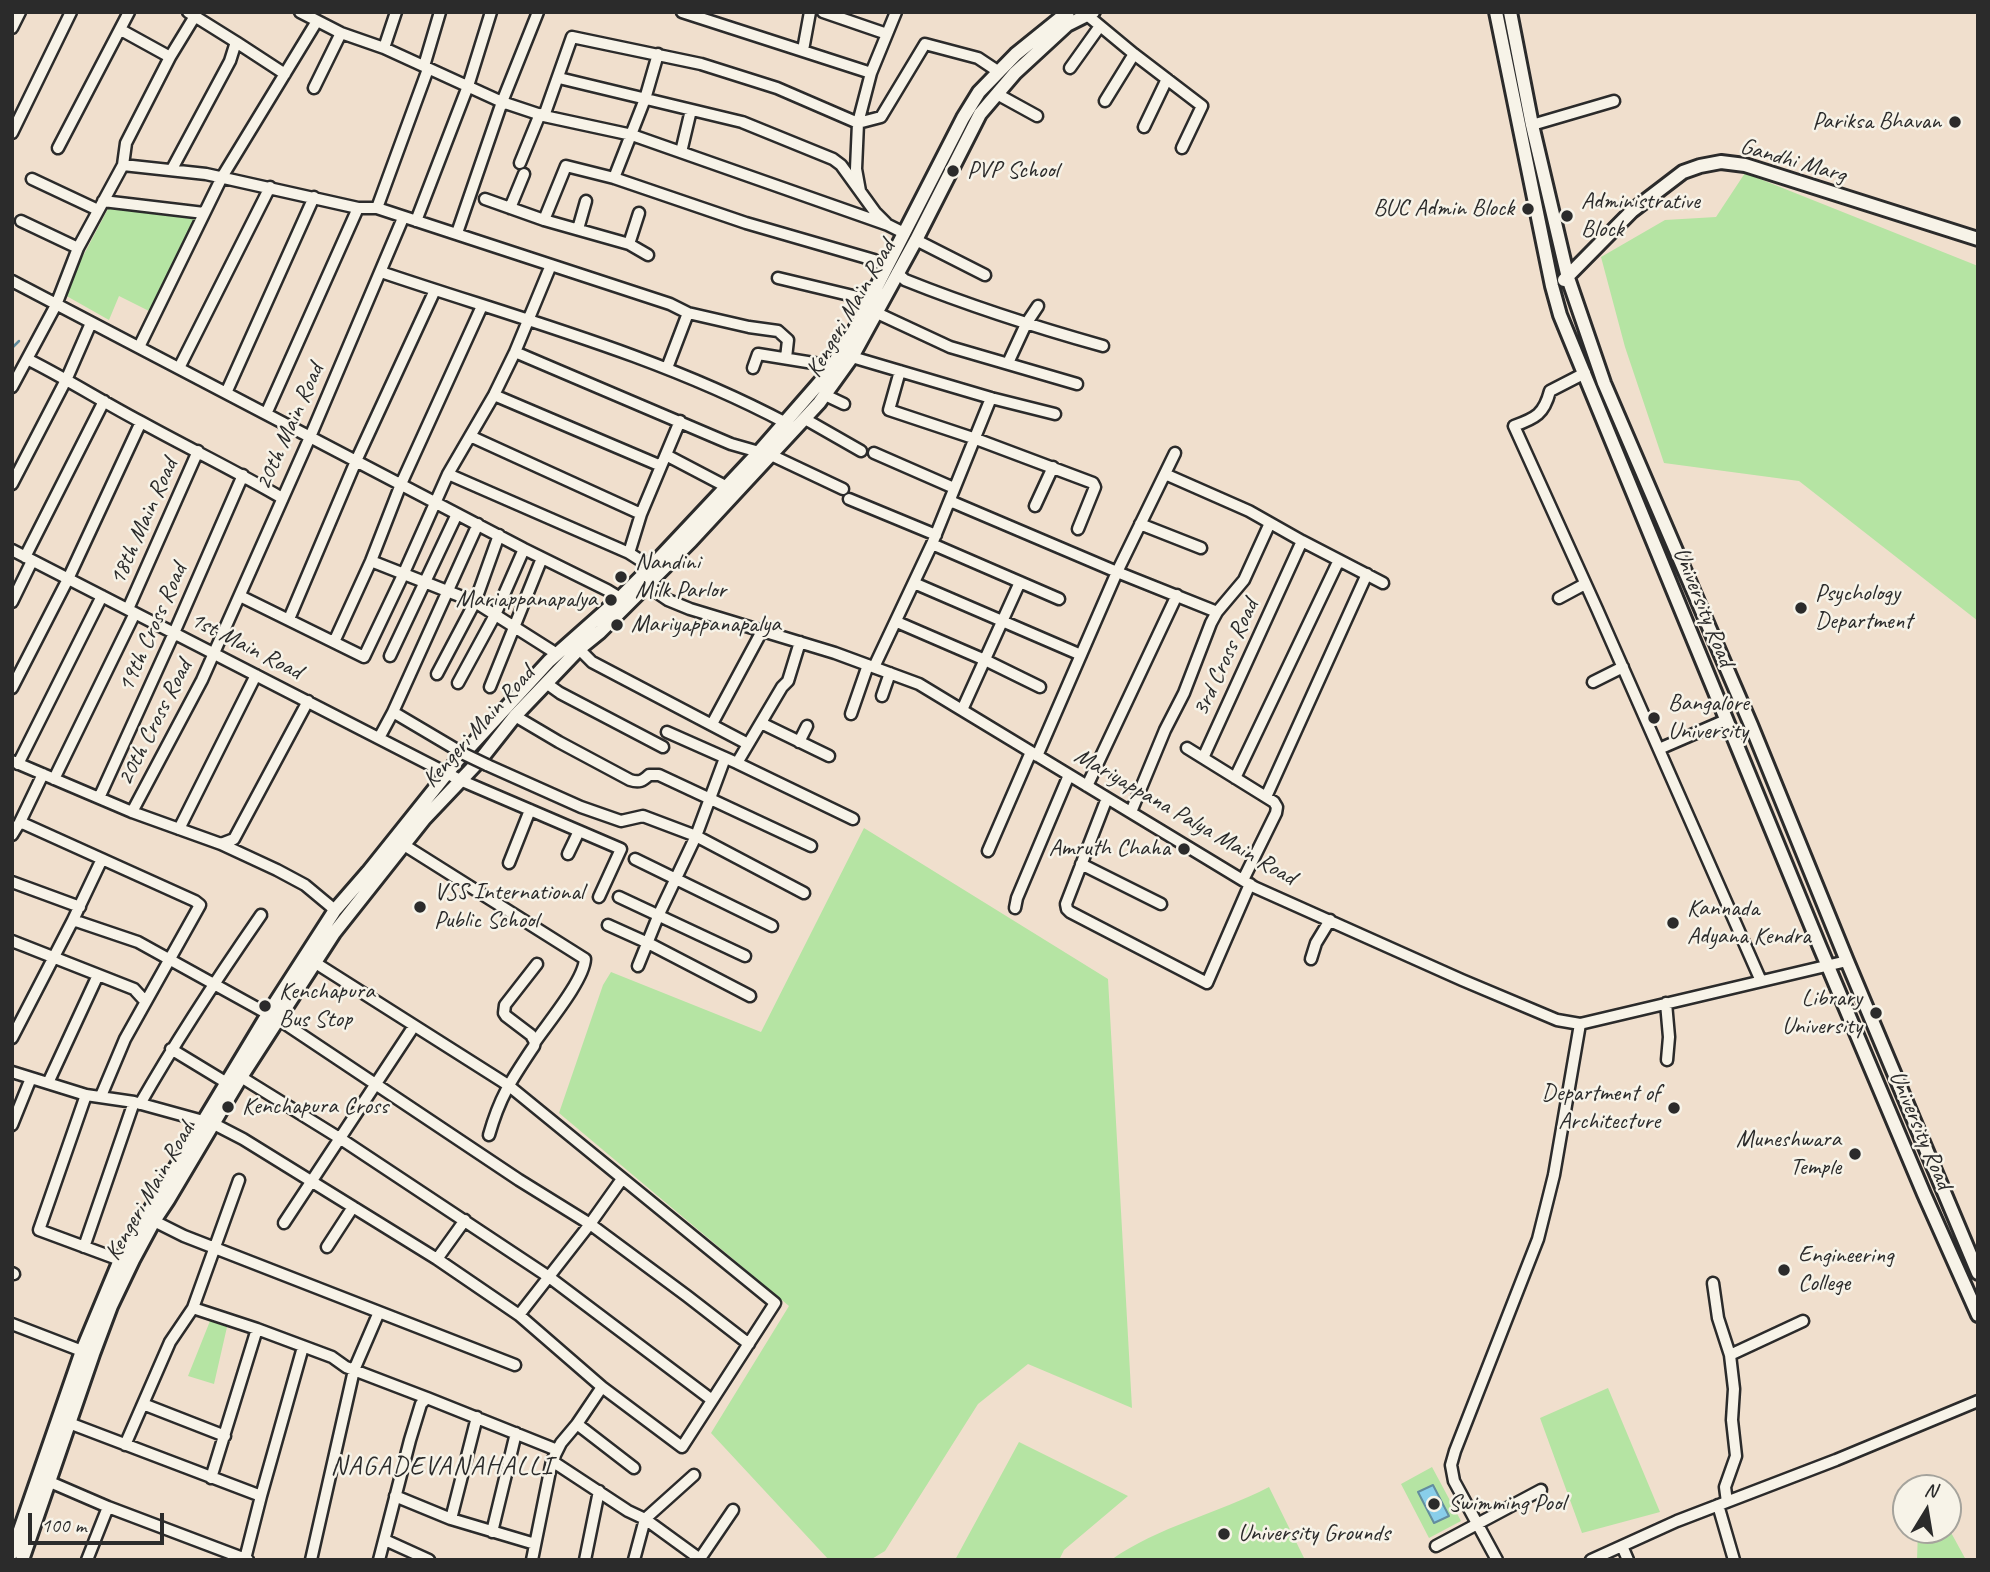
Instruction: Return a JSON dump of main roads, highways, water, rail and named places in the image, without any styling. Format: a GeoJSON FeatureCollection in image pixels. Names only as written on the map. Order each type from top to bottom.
{"type":"FeatureCollection","features":[{"type":"Feature","properties":{"kind":"main road","name":"Kengeri Main Road"},"geometry":{"type":"LineString","coordinates":[[910,237],[963,118],[979,92],[1016,54],[1068,12]]}},
{"type":"Feature","properties":{"kind":"main road","name":"Kengeri Main Road"},"geometry":{"type":"LineString","coordinates":[[22,1560],[43,1479],[82,1351],[120,1260],[208,1122],[241,1077],[335,910],[454,777],[481,759],[515,716],[624,601],[725,505],[832,366],[870,300],[892,270],[979,114],[1015,73],[1067,25],[1090,14]]}},
{"type":"Feature","properties":{"kind":"main road","name":"University Road"},"geometry":{"type":"LineString","coordinates":[[1504,17],[1568,278],[1604,383],[1751,726],[1978,1273]]}},
{"type":"Feature","properties":{"kind":"main road","name":"University Road"},"geometry":{"type":"LineString","coordinates":[[1504,17],[1552,286],[1560,315],[1828,966],[1978,1315]]}},
{"type":"Feature","properties":{"kind":"main road","name":"Gandhi Marg"},"geometry":{"type":"LineString","coordinates":[[1552,286],[1568,278],[1632,211],[1683,172],[1721,162],[1745,165],[1978,239]]}},
{"type":"Feature","properties":{"kind":"main road","name":"Kengeri Main Road"},"geometry":{"type":"LineString","coordinates":[[642,583],[651,567],[727,487],[805,419],[825,395],[852,357],[877,313],[892,270]]}},
{"type":"Feature","properties":{"kind":"main road","name":"Kengeri Main Road"},"geometry":{"type":"LineString","coordinates":[[12,1553],[69,1423],[111,1306],[227,1083],[345,919],[425,818],[454,777],[464,754],[557,654],[624,601]]}},
{"type":"Feature","properties":{"kind":"water","name":"Swimming Pool"},"geometry":{"type":"Polygon","coordinates":[[[1433,1485],[1449,1516],[1434,1523],[1418,1492],[1433,1485]]]}},
{"type":"Feature","properties":{"kind":"waterway"},"geometry":{"type":"LineString","coordinates":[[12,348],[19,341]]}},
{"type":"Feature","properties":{"kind":"place","name":"Pariksa Bhavan"},"geometry":{"type":"Point","coordinates":[1955,122]}},
{"type":"Feature","properties":{"kind":"place","name":"PVP School"},"geometry":{"type":"Point","coordinates":[953,171]}},
{"type":"Feature","properties":{"kind":"place","name":"BUC Admin Block"},"geometry":{"type":"Point","coordinates":[1528,209]}},
{"type":"Feature","properties":{"kind":"place","name":"Administrative Block"},"geometry":{"type":"Point","coordinates":[1567,216]}},
{"type":"Feature","properties":{"kind":"place","name":"Nandini Milk Parlor"},"geometry":{"type":"Point","coordinates":[621,577]}},
{"type":"Feature","properties":{"kind":"place","name":"Mariappanapalya"},"geometry":{"type":"Point","coordinates":[611,600]}},
{"type":"Feature","properties":{"kind":"place","name":"Psychology Department"},"geometry":{"type":"Point","coordinates":[1801,608]}},
{"type":"Feature","properties":{"kind":"place","name":"Mariyappanapalya"},"geometry":{"type":"Point","coordinates":[617,625]}},
{"type":"Feature","properties":{"kind":"place","name":"Bangalore University"},"geometry":{"type":"Point","coordinates":[1654,718]}},
{"type":"Feature","properties":{"kind":"place","name":"Amruth Chaha"},"geometry":{"type":"Point","coordinates":[1184,849]}},
{"type":"Feature","properties":{"kind":"place","name":"VSS International Public School"},"geometry":{"type":"Point","coordinates":[420,907]}},
{"type":"Feature","properties":{"kind":"place","name":"Kannada Adyana Kendra"},"geometry":{"type":"Point","coordinates":[1673,923]}},
{"type":"Feature","properties":{"kind":"place","name":"Kenchapura Bus Stop"},"geometry":{"type":"Point","coordinates":[265,1006]}},
{"type":"Feature","properties":{"kind":"place","name":"Library University"},"geometry":{"type":"Point","coordinates":[1876,1013]}},
{"type":"Feature","properties":{"kind":"place","name":"Kenchapura Cross"},"geometry":{"type":"Point","coordinates":[228,1107]}},
{"type":"Feature","properties":{"kind":"place","name":"Department of Architecture"},"geometry":{"type":"Point","coordinates":[1674,1108]}},
{"type":"Feature","properties":{"kind":"place","name":"Muneshwara Temple"},"geometry":{"type":"Point","coordinates":[1855,1154]}},
{"type":"Feature","properties":{"kind":"place","name":"Engineering College"},"geometry":{"type":"Point","coordinates":[1784,1270]}},
{"type":"Feature","properties":{"kind":"place","name":"Swimming Pool"},"geometry":{"type":"Point","coordinates":[1434,1504]}},
{"type":"Feature","properties":{"kind":"place","name":"University Grounds"},"geometry":{"type":"Point","coordinates":[1224,1534]}},
{"type":"Feature","properties":{"kind":"district","name":"NAGADEVANAHALLI"},"geometry":{"type":"Point","coordinates":[442,1467]}}]}
